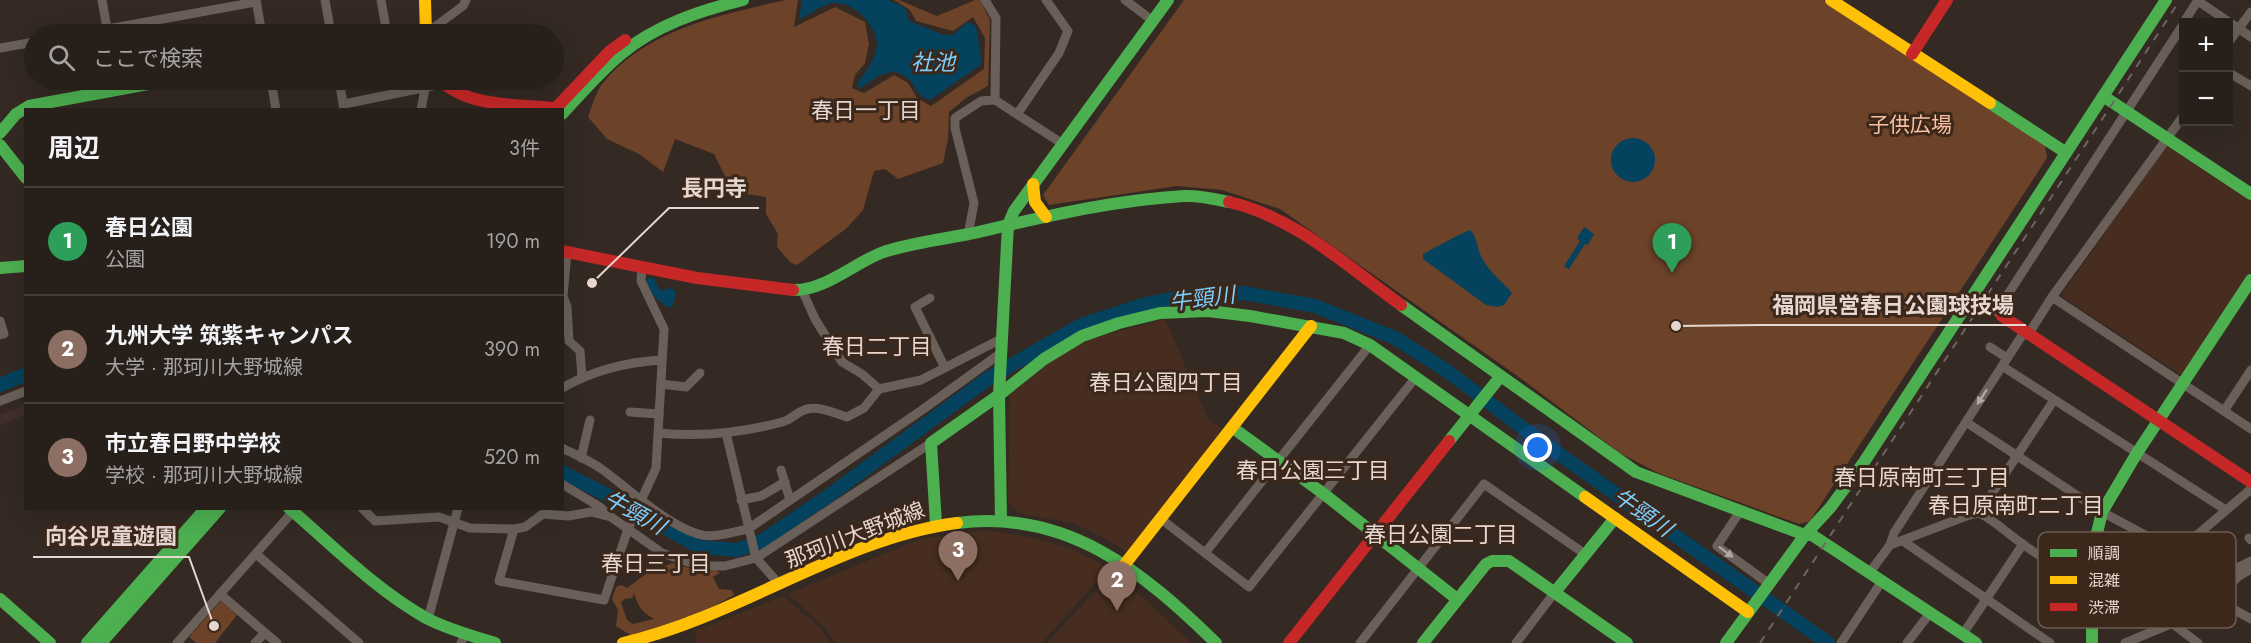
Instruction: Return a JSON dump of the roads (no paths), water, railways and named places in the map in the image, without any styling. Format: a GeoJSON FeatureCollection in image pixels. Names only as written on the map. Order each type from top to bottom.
{"type":"FeatureCollection","features":[{"type":"Feature","properties":{"kind":"street"},"geometry":{"type":"LineString","coordinates":[[102,0],[106,24]]}},
{"type":"Feature","properties":{"kind":"street"},"geometry":{"type":"LineString","coordinates":[[325,0],[329,24]]}},
{"type":"Feature","properties":{"kind":"street"},"geometry":{"type":"LineString","coordinates":[[381,0],[385,24]]}},
{"type":"Feature","properties":{"kind":"street"},"geometry":{"type":"LineString","coordinates":[[424,24],[425,0]]}},
{"type":"Feature","properties":{"kind":"street"},"geometry":{"type":"LineString","coordinates":[[438,24],[463,6],[466,0]]}},
{"type":"Feature","properties":{"kind":"street"},"geometry":{"type":"LineString","coordinates":[[559,108],[610,51],[643,28],[667,15],[708,0]]}},
{"type":"Feature","properties":{"kind":"street"},"geometry":{"type":"LineString","coordinates":[[559,108],[622,53],[647,35],[690,14],[743,0]]}},
{"type":"Feature","properties":{"kind":"street"},"geometry":{"type":"LineString","coordinates":[[984,0],[996,18],[995,100]]}},
{"type":"Feature","properties":{"kind":"street"},"geometry":{"type":"LineString","coordinates":[[1018,113],[1059,53],[1068,31],[1046,0]]}},
{"type":"Feature","properties":{"kind":"street"},"geometry":{"type":"LineString","coordinates":[[1125,0],[1153,21]]}},
{"type":"Feature","properties":{"kind":"street"},"geometry":{"type":"LineString","coordinates":[[1001,520],[999,395],[1008,225],[1014,211],[1033,184],[1168,0]]}},
{"type":"Feature","properties":{"kind":"street"},"geometry":{"type":"LineString","coordinates":[[1831,0],[2065,152]]}},
{"type":"Feature","properties":{"kind":"street"},"geometry":{"type":"LineString","coordinates":[[1912,54],[1947,0]]}},
{"type":"Feature","properties":{"kind":"street"},"geometry":{"type":"LineString","coordinates":[[1726,643],[1768,583],[1805,535],[1830,508],[1864,462],[2166,0]]}},
{"type":"Feature","properties":{"kind":"street"},"geometry":{"type":"LineString","coordinates":[[145,24],[256,1],[260,24]]}},
{"type":"Feature","properties":{"kind":"street"},"geometry":{"type":"LineString","coordinates":[[2187,18],[2198,1],[2251,37]]}},
{"type":"Feature","properties":{"kind":"street"},"geometry":{"type":"LineString","coordinates":[[2233,36],[2251,12]]}},
{"type":"Feature","properties":{"kind":"street"},"geometry":{"type":"LineString","coordinates":[[2179,31],[1999,308],[1998,313],[2251,482]]}},
{"type":"Feature","properties":{"kind":"street"},"geometry":{"type":"LineString","coordinates":[[0,48],[24,44]]}},
{"type":"Feature","properties":{"kind":"street"},"geometry":{"type":"LineString","coordinates":[[2233,75],[2251,86]]}},
{"type":"Feature","properties":{"kind":"street"},"geometry":{"type":"LineString","coordinates":[[26,108],[52,105],[98,90]]}},
{"type":"Feature","properties":{"kind":"street"},"geometry":{"type":"LineString","coordinates":[[273,90],[276,108]]}},
{"type":"Feature","properties":{"kind":"street"},"geometry":{"type":"LineString","coordinates":[[341,90],[344,107],[416,90]]}},
{"type":"Feature","properties":{"kind":"street"},"geometry":{"type":"LineString","coordinates":[[421,108],[425,90]]}},
{"type":"Feature","properties":{"kind":"street"},"geometry":{"type":"LineString","coordinates":[[455,90],[470,99],[541,108]]}},
{"type":"Feature","properties":{"kind":"street"},"geometry":{"type":"LineString","coordinates":[[2103,96],[2251,194]]}},
{"type":"Feature","properties":{"kind":"street"},"geometry":{"type":"LineString","coordinates":[[968,235],[974,203],[955,128],[955,118],[981,101],[995,100],[1063,144]]}},
{"type":"Feature","properties":{"kind":"street"},"geometry":{"type":"LineString","coordinates":[[0,133],[16,114],[24,109]]}},
{"type":"Feature","properties":{"kind":"street"},"geometry":{"type":"LineString","coordinates":[[1870,572],[1890,545],[1894,533],[2021,337],[2028,334],[2052,297],[2179,122]]}},
{"type":"Feature","properties":{"kind":"street"},"geometry":{"type":"LineString","coordinates":[[0,145],[24,175]]}},
{"type":"Feature","properties":{"kind":"street"},"geometry":{"type":"LineString","coordinates":[[1033,184],[1033,200],[1037,209],[1047,217]]}},
{"type":"Feature","properties":{"kind":"street"},"geometry":{"type":"LineString","coordinates":[[564,274],[565,252],[697,278],[781,290],[802,290],[828,280],[881,253],[1047,217],[1185,196],[1206,197],[1261,211],[1300,232],[1636,472],[1830,544],[1976,643]]}},
{"type":"Feature","properties":{"kind":"street"},"geometry":{"type":"LineString","coordinates":[[0,268],[24,266]]}},
{"type":"Feature","properties":{"kind":"street"},"geometry":{"type":"LineString","coordinates":[[514,528],[499,581],[604,600],[628,529],[656,468],[664,329],[641,281],[642,266]]}},
{"type":"Feature","properties":{"kind":"street"},"geometry":{"type":"LineString","coordinates":[[2098,532],[2103,512],[2137,453],[2251,280]]}},
{"type":"Feature","properties":{"kind":"street"},"geometry":{"type":"LineString","coordinates":[[802,290],[815,320],[842,362],[879,388]]}},
{"type":"Feature","properties":{"kind":"street"},"geometry":{"type":"LineString","coordinates":[[2052,297],[2251,429]]}},
{"type":"Feature","properties":{"kind":"street"},"geometry":{"type":"LineString","coordinates":[[930,298],[915,308],[944,366]]}},
{"type":"Feature","properties":{"kind":"street"},"geometry":{"type":"LineString","coordinates":[[564,299],[567,307],[569,341],[580,351],[582,377]]}},
{"type":"Feature","properties":{"kind":"street"},"geometry":{"type":"LineString","coordinates":[[564,485],[600,507],[662,553],[700,566],[725,566],[756,558],[931,443],[999,395],[1044,359],[1082,336],[1119,323],[1160,313],[1208,311],[1311,326],[1344,333],[1370,345],[1748,612]]}},
{"type":"Feature","properties":{"kind":"street"},"geometry":{"type":"LineString","coordinates":[[0,321],[4,334],[0,335]]}},
{"type":"Feature","properties":{"kind":"street"},"geometry":{"type":"LineString","coordinates":[[1125,564],[1311,326]]}},
{"type":"Feature","properties":{"kind":"street"},"geometry":{"type":"LineString","coordinates":[[659,433],[686,436],[726,433],[785,421],[805,409],[819,408],[847,417],[864,408],[879,388],[921,380],[944,366],[1001,339]]}},
{"type":"Feature","properties":{"kind":"street"},"geometry":{"type":"LineString","coordinates":[[1205,553],[1370,345]]}},
{"type":"Feature","properties":{"kind":"street"},"geometry":{"type":"LineString","coordinates":[[1990,347],[2004,362],[2054,400],[2226,510]]}},
{"type":"Feature","properties":{"kind":"street"},"geometry":{"type":"LineString","coordinates":[[564,449],[600,468],[642,500],[699,535],[720,535],[748,529],[1001,353]]}},
{"type":"Feature","properties":{"kind":"street"},"geometry":{"type":"LineString","coordinates":[[564,387],[582,377],[620,368],[631,362],[662,360]]}},
{"type":"Feature","properties":{"kind":"street"},"geometry":{"type":"LineString","coordinates":[[2224,411],[2251,370]]}},
{"type":"Feature","properties":{"kind":"street"},"geometry":{"type":"LineString","coordinates":[[661,384],[686,387],[700,373]]}},
{"type":"Feature","properties":{"kind":"street"},"geometry":{"type":"LineString","coordinates":[[1161,519],[1249,587],[1416,377]]}},
{"type":"Feature","properties":{"kind":"street"},"geometry":{"type":"LineString","coordinates":[[1289,643],[1500,377]]}},
{"type":"Feature","properties":{"kind":"street"},"geometry":{"type":"LineString","coordinates":[[0,401],[24,392]]}},
{"type":"Feature","properties":{"kind":"street"},"geometry":{"type":"LineString","coordinates":[[1979,513],[2054,400]]}},
{"type":"Feature","properties":{"kind":"street"},"geometry":{"type":"LineString","coordinates":[[630,412],[659,414]]}},
{"type":"Feature","properties":{"kind":"street"},"geometry":{"type":"LineString","coordinates":[[581,458],[590,420]]}},
{"type":"Feature","properties":{"kind":"street"},"geometry":{"type":"LineString","coordinates":[[1966,422],[2103,512],[2140,532]]}},
{"type":"Feature","properties":{"kind":"street"},"geometry":{"type":"LineString","coordinates":[[1233,428],[1324,494],[1457,599]]}},
{"type":"Feature","properties":{"kind":"street"},"geometry":{"type":"LineString","coordinates":[[726,433],[756,558],[780,585]]}},
{"type":"Feature","properties":{"kind":"street"},"geometry":{"type":"LineString","coordinates":[[931,443],[936,524]]}},
{"type":"Feature","properties":{"kind":"street"},"geometry":{"type":"LineString","coordinates":[[781,470],[790,500]]}},
{"type":"Feature","properties":{"kind":"street"},"geometry":{"type":"LineString","coordinates":[[741,500],[760,496],[785,482]]}},
{"type":"Feature","properties":{"kind":"street"},"geometry":{"type":"LineString","coordinates":[[1360,643],[1484,484],[1585,554]]}},
{"type":"Feature","properties":{"kind":"street"},"geometry":{"type":"LineString","coordinates":[[2200,532],[2251,489]]}},
{"type":"Feature","properties":{"kind":"street"},"geometry":{"type":"LineString","coordinates":[[87,643],[204,510]]}},
{"type":"Feature","properties":{"kind":"street"},"geometry":{"type":"LineString","coordinates":[[101,643],[218,510]]}},
{"type":"Feature","properties":{"kind":"street"},"geometry":{"type":"LineString","coordinates":[[177,643],[292,510],[395,599],[463,639],[495,643]]}},
{"type":"Feature","properties":{"kind":"street"},"geometry":{"type":"LineString","coordinates":[[364,510],[375,520],[439,517],[470,528],[525,527],[543,514],[568,516],[591,512],[611,517]]}},
{"type":"Feature","properties":{"kind":"street"},"geometry":{"type":"LineString","coordinates":[[428,619],[458,510]]}},
{"type":"Feature","properties":{"kind":"street"},"geometry":{"type":"LineString","coordinates":[[1741,510],[1717,546],[1768,583]]}},
{"type":"Feature","properties":{"kind":"street"},"geometry":{"type":"LineString","coordinates":[[1890,545],[1903,542],[1969,514],[1979,513],[2038,553]]}},
{"type":"Feature","properties":{"kind":"street"},"geometry":{"type":"LineString","coordinates":[[1516,643],[1615,518]]}},
{"type":"Feature","properties":{"kind":"street","name":"那珂川大野城線"},"geometry":{"type":"LineString","coordinates":[[623,643],[685,625],[780,585],[826,562],[906,532],[936,524],[970,519],[1027,521],[1083,540],[1125,564],[1216,643]]}},
{"type":"Feature","properties":{"kind":"street"},"geometry":{"type":"LineString","coordinates":[[1903,542],[2050,643]]}},
{"type":"Feature","properties":{"kind":"street"},"geometry":{"type":"LineString","coordinates":[[1963,634],[2023,544]]}},
{"type":"Feature","properties":{"kind":"street"},"geometry":{"type":"LineString","coordinates":[[255,554],[359,643]]}},
{"type":"Feature","properties":{"kind":"street"},"geometry":{"type":"LineString","coordinates":[[1423,643],[1486,564],[1500,560],[1509,561],[1628,643]]}},
{"type":"Feature","properties":{"kind":"street"},"geometry":{"type":"LineString","coordinates":[[2236,568],[2251,561]]}},
{"type":"Feature","properties":{"kind":"street"},"geometry":{"type":"LineString","coordinates":[[2236,579],[2251,570]]}},
{"type":"Feature","properties":{"kind":"street"},"geometry":{"type":"LineString","coordinates":[[1843,640],[1882,581]]}},
{"type":"Feature","properties":{"kind":"street"},"geometry":{"type":"LineString","coordinates":[[220,594],[277,643]]}},
{"type":"Feature","properties":{"kind":"street"},"geometry":{"type":"LineString","coordinates":[[0,599],[50,643]]}},
{"type":"Feature","properties":{"kind":"street"},"geometry":{"type":"LineString","coordinates":[[2236,611],[2251,619]]}},
{"type":"Feature","properties":{"kind":"street"},"geometry":{"type":"LineString","coordinates":[[1908,643],[1930,613]]}},
{"type":"Feature","properties":{"kind":"street"},"geometry":{"type":"LineString","coordinates":[[2092,628],[2092,643]]}},
{"type":"Feature","properties":{"kind":"street"},"geometry":{"type":"LineString","coordinates":[[2128,643],[2164,628]]}},
{"type":"Feature","properties":{"kind":"street"},"geometry":{"type":"LineString","coordinates":[[2178,628],[2198,643]]}},
{"type":"Feature","properties":{"kind":"street"},"geometry":{"type":"LineString","coordinates":[[255,643],[265,633]]}},
{"type":"Feature","properties":{"kind":"water","name":"社池"},"geometry":{"type":"Polygon","coordinates":[[[802,0],[888,0],[905,8],[909,21],[944,35],[953,35],[967,22],[976,26],[982,64],[930,100],[922,97],[908,78],[895,71],[880,75],[859,89],[858,82],[877,49],[873,29],[856,10],[841,3],[824,6],[799,19],[802,0]]]}},
{"type":"Feature","properties":{"kind":"water"},"geometry":{"type":"Polygon","coordinates":[[[1633,138],[1649,144],[1655,160],[1649,176],[1633,182],[1617,176],[1611,160],[1617,144],[1633,138]]]}},
{"type":"Feature","properties":{"kind":"water"},"geometry":{"type":"Polygon","coordinates":[[[1584,227],[1594,234],[1569,269],[1564,266],[1580,241],[1577,238],[1584,227]]]}},
{"type":"Feature","properties":{"kind":"water"},"geometry":{"type":"Polygon","coordinates":[[[1470,230],[1484,261],[1512,293],[1504,305],[1498,307],[1486,305],[1423,259],[1423,254],[1470,230]]]}},
{"type":"Feature","properties":{"kind":"water"},"geometry":{"type":"Polygon","coordinates":[[[650,277],[654,278],[660,291],[669,288],[675,290],[676,295],[672,307],[668,308],[651,293],[646,280],[650,277]]]}},
{"type":"Feature","properties":{"kind":"waterway","name":"牛頸川"},"geometry":{"type":"LineString","coordinates":[[564,473],[617,500],[699,547],[737,550],[762,541],[831,494],[989,378],[1081,325],[1146,304],[1181,297],[1244,293],[1315,306],[1395,338],[1447,371],[1539,440],[1828,643]]}},
{"type":"Feature","properties":{"kind":"waterway","name":"牛頸川"},"geometry":{"type":"LineString","coordinates":[[0,385],[24,375]]}},
{"type":"Feature","properties":{"kind":"railway"},"geometry":{"type":"LineString","coordinates":[[1760,643],[2180,0]]}},
{"type":"Feature","properties":{"kind":"place","name":"春日公園"},"geometry":{"type":"Point","coordinates":[1672,273]}},
{"type":"Feature","properties":{"kind":"place","name":"長円寺"},"geometry":{"type":"Point","coordinates":[592,283]}},
{"type":"Feature","properties":{"kind":"place","name":"福岡県営春日公園球技場"},"geometry":{"type":"Point","coordinates":[1676,326]}},
{"type":"Feature","properties":{"kind":"place","name":"市立春日野中学校"},"geometry":{"type":"Point","coordinates":[958,581]}},
{"type":"Feature","properties":{"kind":"place","name":"九州大学 筑紫キャンパス"},"geometry":{"type":"Point","coordinates":[1117,611]}},
{"type":"Feature","properties":{"kind":"place","name":"向谷児童遊園"},"geometry":{"type":"Point","coordinates":[214,626]}},
{"type":"Feature","properties":{"kind":"district","name":"春日一丁目"},"geometry":{"type":"Point","coordinates":[866,110]}},
{"type":"Feature","properties":{"kind":"district","name":"春日二丁目"},"geometry":{"type":"Point","coordinates":[877,346]}},
{"type":"Feature","properties":{"kind":"district","name":"春日公園四丁目"},"geometry":{"type":"Point","coordinates":[1166,382]}},
{"type":"Feature","properties":{"kind":"district","name":"春日公園三丁目"},"geometry":{"type":"Point","coordinates":[1313,470]}},
{"type":"Feature","properties":{"kind":"district","name":"春日原南町三丁目"},"geometry":{"type":"Point","coordinates":[1922,477]}},
{"type":"Feature","properties":{"kind":"district","name":"春日原南町二丁目"},"geometry":{"type":"Point","coordinates":[2016,505]}},
{"type":"Feature","properties":{"kind":"district","name":"春日公園二丁目"},"geometry":{"type":"Point","coordinates":[1441,534]}},
{"type":"Feature","properties":{"kind":"district","name":"春日三丁目"},"geometry":{"type":"Point","coordinates":[656,563]}},
{"type":"Feature","properties":{"kind":"park label","name":"子供広場"},"geometry":{"type":"Point","coordinates":[1910,125]}}]}
